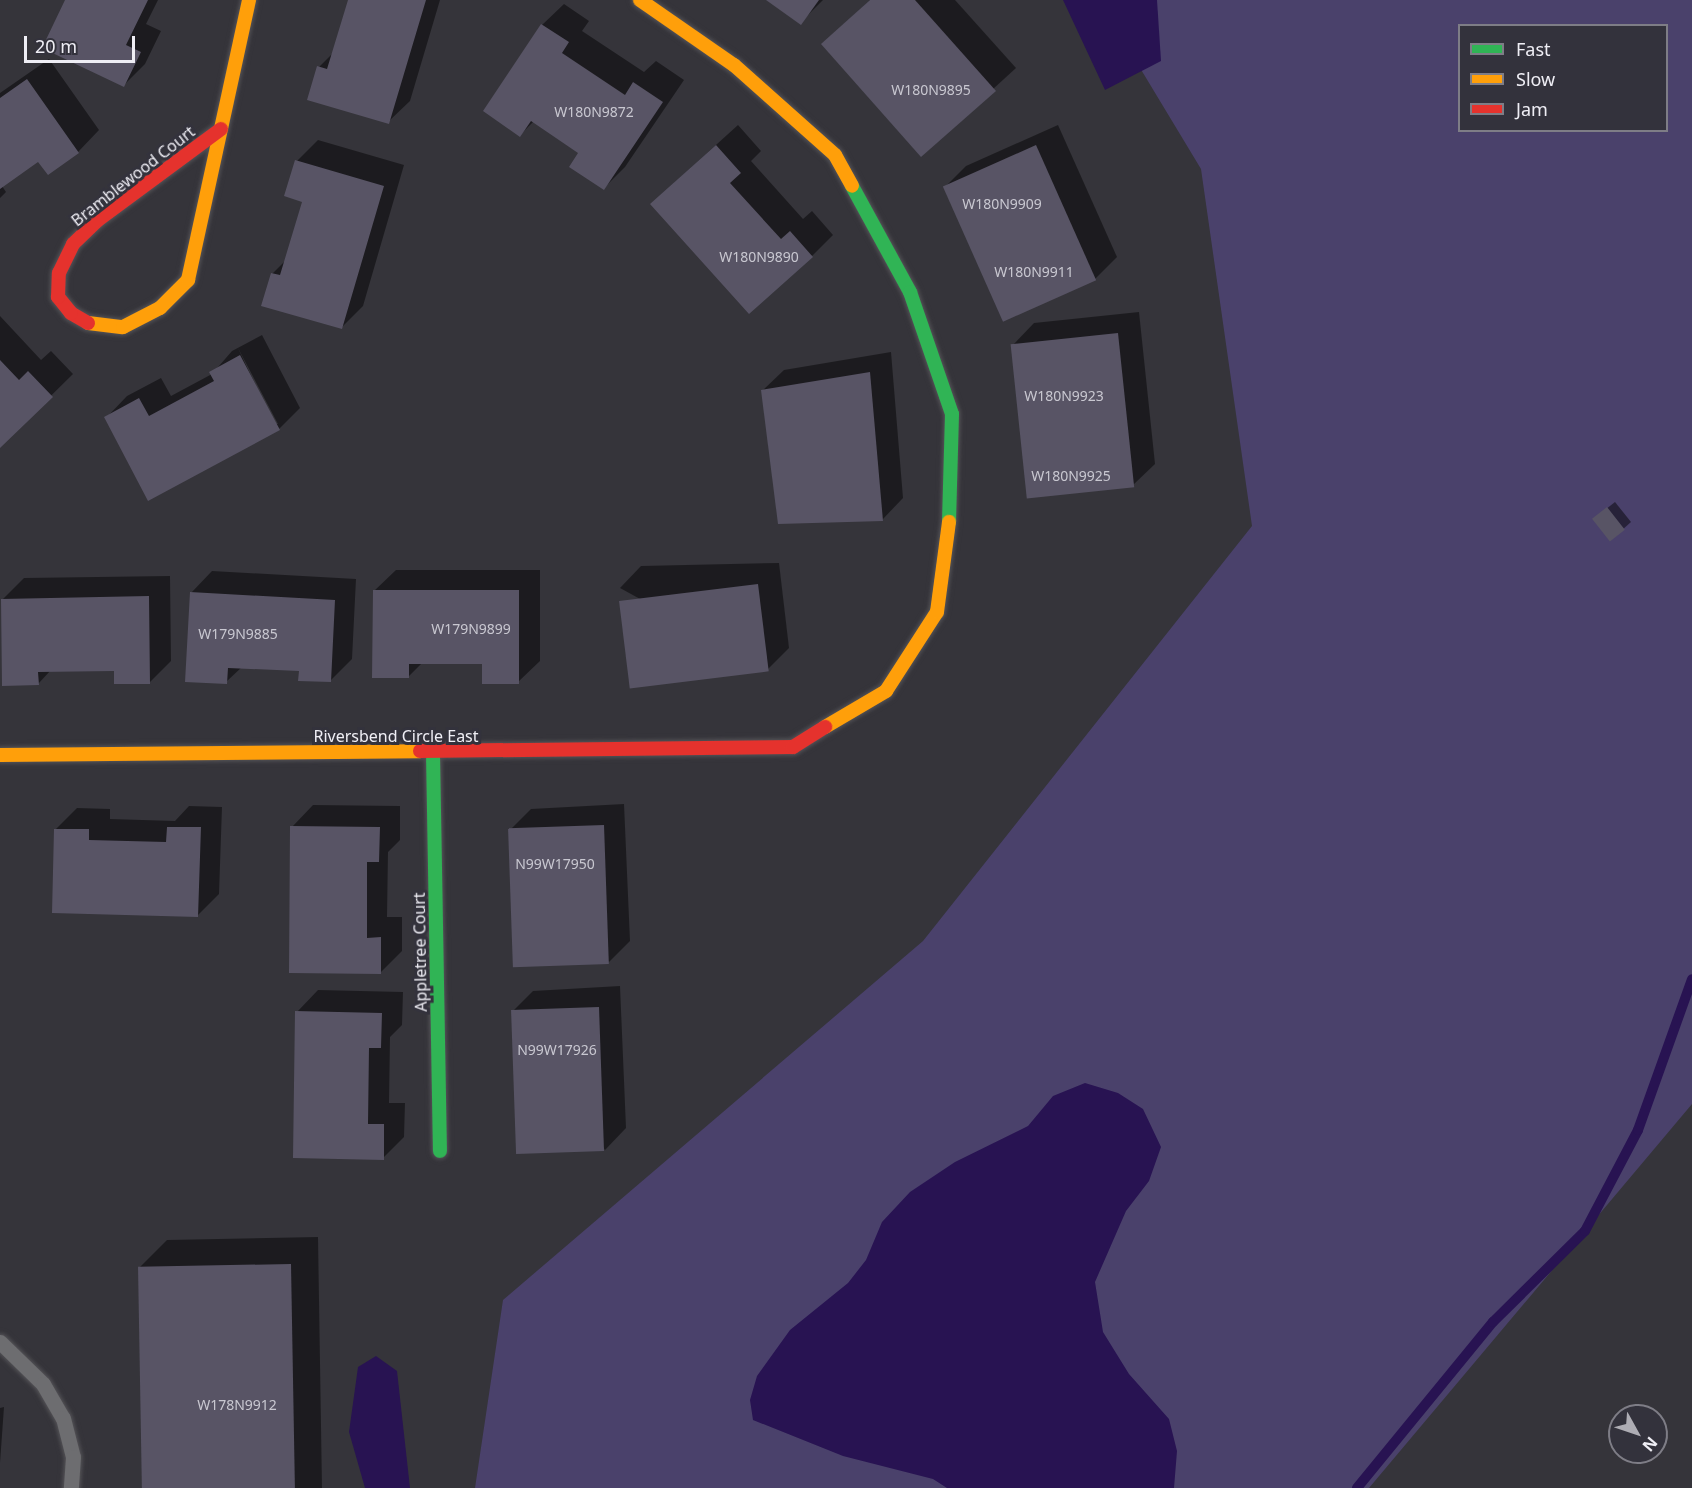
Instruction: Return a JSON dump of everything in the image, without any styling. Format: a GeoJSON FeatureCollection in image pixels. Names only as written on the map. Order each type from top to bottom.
{"type":"FeatureCollection","features":[{"type":"Feature","properties":{"kind":"street","name":"Bramblewood Court"},"geometry":{"type":"LineString","coordinates":[[221,129],[98,220],[73,244],[59,273],[58,297],[70,313],[94,327],[123,327],[160,308],[188,280],[221,129],[249,0]]}},
{"type":"Feature","properties":{"kind":"street","name":"Riversbend Circle East"},"geometry":{"type":"LineString","coordinates":[[0,755],[433,753],[792,747],[886,691],[937,612],[950,513],[952,414],[909,292],[835,155],[734,65],[640,0]]}},
{"type":"Feature","properties":{"kind":"street","name":"Appletree Court"},"geometry":{"type":"LineString","coordinates":[[433,753],[440,1151]]}},
{"type":"Feature","properties":{"kind":"lane"},"geometry":{"type":"LineString","coordinates":[[0,1342],[43,1384],[63,1418],[73,1456],[71,1488]]}},
{"type":"Feature","properties":{"kind":"shaded area"},"geometry":{"type":"Polygon","coordinates":[[[1063,0],[1157,0],[1161,61],[1105,90],[1063,0]]]}},
{"type":"Feature","properties":{"kind":"shaded area"},"geometry":{"type":"Polygon","coordinates":[[[1099,0],[1692,0],[1692,1104],[1369,1488],[475,1488],[503,1300],[923,941],[1252,526],[1201,169],[1099,0]]]}},
{"type":"Feature","properties":{"kind":"shaded area"},"geometry":{"type":"Polygon","coordinates":[[[1085,1083],[1118,1093],[1143,1109],[1161,1147],[1149,1181],[1126,1211],[1095,1282],[1103,1332],[1129,1374],[1169,1419],[1177,1451],[1174,1488],[947,1488],[933,1479],[843,1456],[753,1420],[750,1400],[757,1376],[790,1330],[848,1283],[866,1260],[882,1222],[910,1192],[955,1162],[1028,1126],[1053,1096],[1085,1083]]]}},
{"type":"Feature","properties":{"kind":"shaded area"},"geometry":{"type":"Polygon","coordinates":[[[376,1356],[397,1371],[410,1488],[365,1488],[349,1432],[358,1367],[376,1356]]]}},
{"type":"Feature","properties":{"kind":"building"},"geometry":{"type":"Polygon","coordinates":[[[65,0],[148,0],[126,45],[141,52],[124,87],[42,48],[65,0]]]}},
{"type":"Feature","properties":{"kind":"building"},"geometry":{"type":"Polygon","coordinates":[[[348,0],[426,0],[389,124],[307,100],[317,66],[327,69],[348,0]]]}},
{"type":"Feature","properties":{"kind":"building"},"geometry":{"type":"Polygon","coordinates":[[[766,0],[819,0],[801,25],[766,0]]]}},
{"type":"Feature","properties":{"kind":"building"},"geometry":{"type":"Polygon","coordinates":[[[870,0],[915,0],[996,91],[921,157],[821,44],[870,0]]]}},
{"type":"Feature","properties":{"kind":"building"},"geometry":{"type":"Polygon","coordinates":[[[541,24],[569,42],[562,53],[625,95],[633,82],[663,102],[604,190],[569,167],[578,153],[531,121],[520,137],[483,111],[541,24]]]}},
{"type":"Feature","properties":{"kind":"building"},"geometry":{"type":"Polygon","coordinates":[[[27,79],[79,153],[48,175],[38,162],[0,189],[0,98],[27,79]]]}},
{"type":"Feature","properties":{"kind":"building"},"geometry":{"type":"Polygon","coordinates":[[[716,145],[741,173],[730,183],[781,239],[790,231],[813,257],[749,314],[650,204],[716,145]]]}},
{"type":"Feature","properties":{"kind":"building"},"geometry":{"type":"Polygon","coordinates":[[[1036,145],[1096,280],[1003,322],[943,186],[1036,145]]]}},
{"type":"Feature","properties":{"kind":"building"},"geometry":{"type":"Polygon","coordinates":[[[295,160],[384,186],[342,329],[261,306],[271,273],[280,275],[302,202],[284,196],[295,160]]]}},
{"type":"Feature","properties":{"kind":"building"},"geometry":{"type":"Polygon","coordinates":[[[1118,333],[1134,487],[1027,498],[1011,344],[1118,333]]]}},
{"type":"Feature","properties":{"kind":"building"},"geometry":{"type":"Polygon","coordinates":[[[240,355],[280,430],[148,501],[104,417],[139,398],[149,416],[214,381],[209,372],[240,355]]]}},
{"type":"Feature","properties":{"kind":"building"},"geometry":{"type":"Polygon","coordinates":[[[0,360],[19,380],[28,371],[53,397],[0,448],[0,360]]]}},
{"type":"Feature","properties":{"kind":"building"},"geometry":{"type":"Polygon","coordinates":[[[870,372],[883,521],[778,524],[761,390],[870,372]]]}},
{"type":"Feature","properties":{"kind":"building"},"geometry":{"type":"Polygon","coordinates":[[[1607,507],[1625,530],[1610,542],[1592,519],[1607,507]]]}},
{"type":"Feature","properties":{"kind":"building"},"geometry":{"type":"Polygon","coordinates":[[[758,584],[769,671],[630,688],[619,601],[758,584]]]}},
{"type":"Feature","properties":{"kind":"building"},"geometry":{"type":"Polygon","coordinates":[[[373,590],[519,590],[519,684],[482,684],[482,664],[409,664],[409,678],[372,678],[373,590]]]}},
{"type":"Feature","properties":{"kind":"building"},"geometry":{"type":"Polygon","coordinates":[[[190,592],[335,600],[331,682],[298,681],[299,671],[228,668],[227,684],[185,682],[190,592]]]}},
{"type":"Feature","properties":{"kind":"building"},"geometry":{"type":"Polygon","coordinates":[[[149,596],[150,684],[114,684],[114,671],[38,672],[39,685],[2,686],[1,599],[149,596]]]}},
{"type":"Feature","properties":{"kind":"building"},"geometry":{"type":"Polygon","coordinates":[[[604,825],[609,964],[513,967],[508,828],[604,825]]]}},
{"type":"Feature","properties":{"kind":"building"},"geometry":{"type":"Polygon","coordinates":[[[290,826],[380,827],[379,862],[367,862],[367,938],[381,937],[381,974],[289,973],[290,826]]]}},
{"type":"Feature","properties":{"kind":"building"},"geometry":{"type":"Polygon","coordinates":[[[167,827],[201,827],[198,917],[52,913],[54,829],[89,829],[89,840],[166,842],[167,827]]]}},
{"type":"Feature","properties":{"kind":"building"},"geometry":{"type":"Polygon","coordinates":[[[599,1007],[604,1151],[516,1154],[511,1010],[599,1007]]]}},
{"type":"Feature","properties":{"kind":"building"},"geometry":{"type":"Polygon","coordinates":[[[295,1011],[382,1013],[381,1048],[369,1048],[368,1124],[384,1124],[384,1160],[293,1158],[295,1011]]]}},
{"type":"Feature","properties":{"kind":"building"},"geometry":{"type":"Polygon","coordinates":[[[291,1264],[295,1488],[142,1488],[138,1267],[291,1264]]]}},
{"type":"Feature","properties":{"kind":"waterway"},"geometry":{"type":"LineString","coordinates":[[1357,1488],[1493,1322],[1585,1231],[1638,1130],[1692,979]]}},
{"type":"Feature","properties":{"kind":"traffic: fast"},"geometry":{"type":"LineString","coordinates":[[852,186],[910,292],[952,414],[949,522]]}},
{"type":"Feature","properties":{"kind":"traffic: fast"},"geometry":{"type":"LineString","coordinates":[[433,753],[440,1151]]}},
{"type":"Feature","properties":{"kind":"traffic: slow"},"geometry":{"type":"LineString","coordinates":[[88,323],[123,327],[160,308],[188,280],[249,0]]}},
{"type":"Feature","properties":{"kind":"traffic: slow"},"geometry":{"type":"LineString","coordinates":[[640,0],[734,65],[835,155],[852,186]]}},
{"type":"Feature","properties":{"kind":"traffic: slow"},"geometry":{"type":"LineString","coordinates":[[825,727],[886,691],[937,612],[949,522]]}},
{"type":"Feature","properties":{"kind":"traffic: slow"},"geometry":{"type":"LineString","coordinates":[[0,755],[420,751]]}},
{"type":"Feature","properties":{"kind":"traffic: jam"},"geometry":{"type":"LineString","coordinates":[[88,323],[71,313],[58,297],[59,273],[73,244],[98,220],[221,129]]}},
{"type":"Feature","properties":{"kind":"traffic: jam"},"geometry":{"type":"LineString","coordinates":[[420,751],[793,747],[825,727]]}}]}
